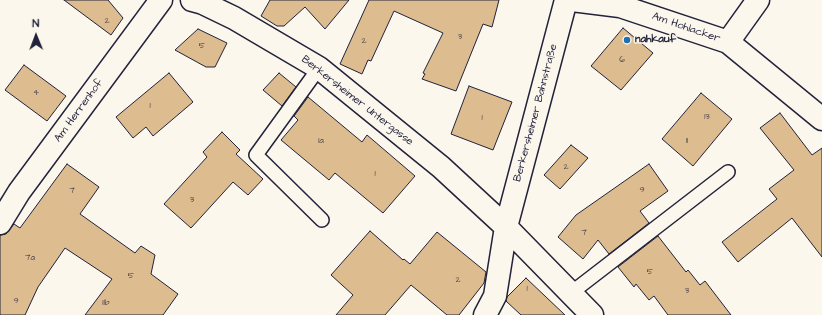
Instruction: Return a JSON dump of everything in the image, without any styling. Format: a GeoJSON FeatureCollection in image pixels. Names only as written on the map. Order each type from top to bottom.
{"type":"FeatureCollection","features":[{"type":"Feature","properties":{"kind":"street","name":"Am Herrenhof"},"geometry":{"type":"LineString","coordinates":[[0,223],[19,192],[161,0]]}},
{"type":"Feature","properties":{"kind":"street","name":"Berkersheimer Untergasse"},"geometry":{"type":"LineString","coordinates":[[192,0],[203,3],[234,18],[319,68],[441,167],[506,227],[592,315]]}},
{"type":"Feature","properties":{"kind":"street","name":"Berkersheimer Bahnstraße"},"geometry":{"type":"LineString","coordinates":[[485,315],[495,296],[506,227],[566,0]]}},
{"type":"Feature","properties":{"kind":"street","name":"Am Hohlacker"},"geometry":{"type":"LineString","coordinates":[[572,0],[620,6],[728,42],[822,118]]}},
{"type":"Feature","properties":{"kind":"street"},"geometry":{"type":"LineString","coordinates":[[728,42],[758,0]]}},
{"type":"Feature","properties":{"kind":"lane"},"geometry":{"type":"LineString","coordinates":[[319,68],[256,155],[322,220]]}},
{"type":"Feature","properties":{"kind":"lane"},"geometry":{"type":"LineString","coordinates":[[571,293],[728,172]]}},
{"type":"Feature","properties":{"kind":"building"},"geometry":{"type":"Polygon","coordinates":[[[64,0],[108,0],[123,18],[111,35],[64,0]]]}},
{"type":"Feature","properties":{"kind":"building"},"geometry":{"type":"Polygon","coordinates":[[[270,0],[349,0],[325,29],[305,7],[284,26],[277,26],[261,16],[270,0]]]}},
{"type":"Feature","properties":{"kind":"building"},"geometry":{"type":"Polygon","coordinates":[[[369,0],[499,0],[492,27],[483,24],[456,91],[422,79],[425,74],[423,73],[443,33],[394,11],[371,61],[368,60],[362,74],[340,64],[369,0]]]}},
{"type":"Feature","properties":{"kind":"building"},"geometry":{"type":"Polygon","coordinates":[[[623,28],[653,53],[621,90],[591,66],[623,28]]]}},
{"type":"Feature","properties":{"kind":"building"},"geometry":{"type":"Polygon","coordinates":[[[198,29],[227,43],[215,67],[206,67],[175,50],[198,29]]]}},
{"type":"Feature","properties":{"kind":"building"},"geometry":{"type":"Polygon","coordinates":[[[24,65],[66,96],[47,121],[5,90],[24,65]]]}},
{"type":"Feature","properties":{"kind":"building"},"geometry":{"type":"Polygon","coordinates":[[[169,73],[193,102],[153,136],[146,127],[133,138],[116,117],[169,73]]]}},
{"type":"Feature","properties":{"kind":"building"},"geometry":{"type":"Polygon","coordinates":[[[279,73],[296,87],[282,106],[263,90],[279,73]]]}},
{"type":"Feature","properties":{"kind":"building"},"geometry":{"type":"Polygon","coordinates":[[[469,86],[512,102],[493,150],[451,134],[469,86]]]}},
{"type":"Feature","properties":{"kind":"building"},"geometry":{"type":"Polygon","coordinates":[[[701,93],[732,119],[693,166],[662,139],[701,93]]]}},
{"type":"Feature","properties":{"kind":"building"},"geometry":{"type":"Polygon","coordinates":[[[308,97],[362,142],[367,135],[415,176],[383,213],[335,173],[329,180],[281,140],[298,120],[294,116],[308,97]]]}},
{"type":"Feature","properties":{"kind":"building"},"geometry":{"type":"Polygon","coordinates":[[[780,113],[812,155],[822,148],[822,257],[792,218],[738,262],[722,242],[777,199],[769,189],[794,170],[760,128],[780,113]]]}},
{"type":"Feature","properties":{"kind":"building"},"geometry":{"type":"Polygon","coordinates":[[[222,132],[240,150],[236,154],[263,179],[248,195],[233,182],[191,228],[164,204],[207,157],[203,152],[222,132]]]}},
{"type":"Feature","properties":{"kind":"building"},"geometry":{"type":"Polygon","coordinates":[[[571,145],[588,158],[560,189],[544,175],[571,145]]]}},
{"type":"Feature","properties":{"kind":"building"},"geometry":{"type":"Polygon","coordinates":[[[67,164],[99,187],[80,214],[135,253],[141,246],[155,255],[151,274],[178,294],[163,315],[85,315],[112,279],[65,248],[38,287],[25,315],[0,315],[0,235],[6,234],[14,224],[20,228],[67,164]]]}},
{"type":"Feature","properties":{"kind":"building"},"geometry":{"type":"Polygon","coordinates":[[[649,164],[668,191],[640,211],[649,223],[609,254],[598,240],[583,259],[558,237],[576,215],[649,164]]]}},
{"type":"Feature","properties":{"kind":"building"},"geometry":{"type":"Polygon","coordinates":[[[370,231],[403,260],[404,259],[410,264],[437,232],[486,272],[484,283],[459,315],[447,315],[411,285],[385,315],[336,315],[353,295],[331,275],[370,231]]]}},
{"type":"Feature","properties":{"kind":"building"},"geometry":{"type":"Polygon","coordinates":[[[658,236],[686,272],[688,270],[700,285],[705,281],[731,315],[668,315],[654,296],[649,300],[636,284],[634,287],[618,267],[658,236]]]}},
{"type":"Feature","properties":{"kind":"building"},"geometry":{"type":"Polygon","coordinates":[[[526,278],[565,315],[521,315],[506,301],[507,297],[526,278]]]}},
{"type":"Feature","properties":{"kind":"place","name":"nahkauf"},"geometry":{"type":"Point","coordinates":[627,40]}}]}
